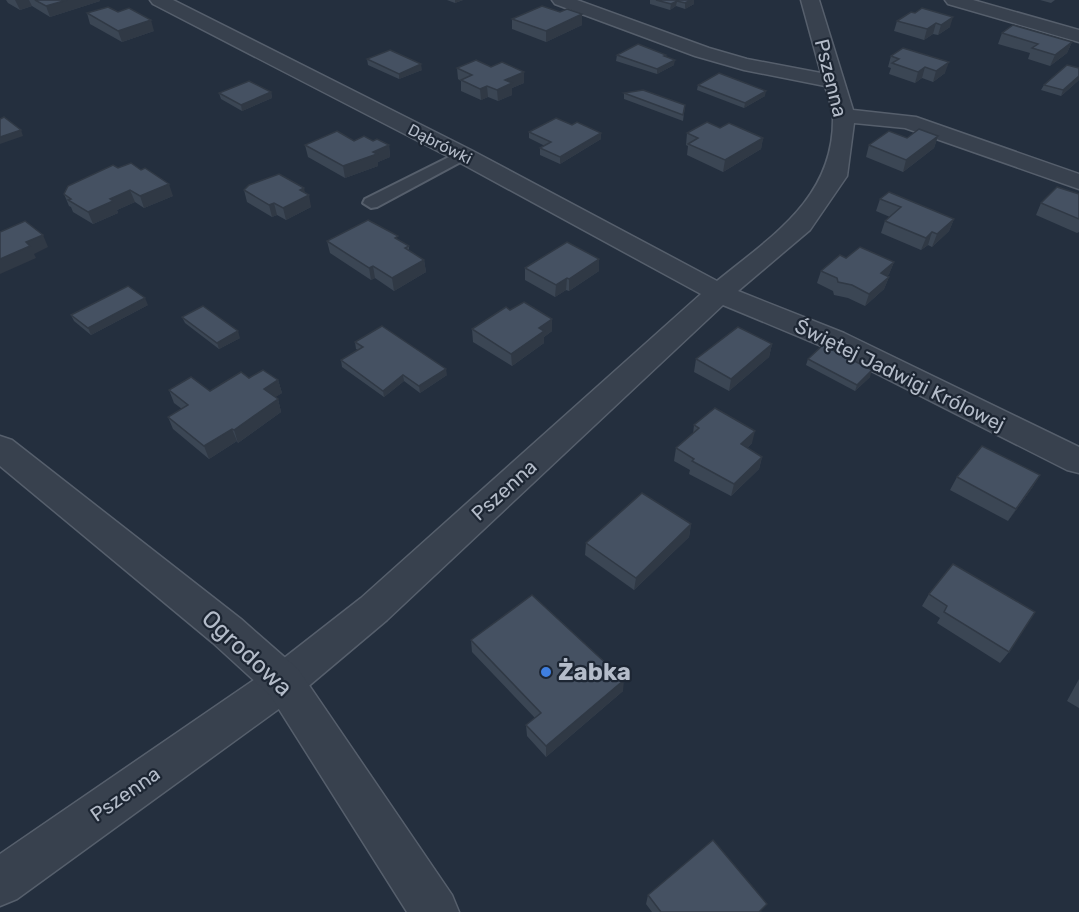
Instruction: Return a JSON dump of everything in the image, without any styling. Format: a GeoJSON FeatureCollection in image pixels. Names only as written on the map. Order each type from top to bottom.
{"type":"FeatureCollection","features":[{"type":"Feature","properties":{"kind":"street","name":"Dąbrówki"},"geometry":{"type":"LineString","coordinates":[[159,0],[463,155],[719,293]]}},
{"type":"Feature","properties":{"kind":"street"},"geometry":{"type":"LineString","coordinates":[[561,0],[702,52],[744,64],[834,82]]}},
{"type":"Feature","properties":{"kind":"street","name":"Pszenna"},"geometry":{"type":"LineString","coordinates":[[0,882],[284,682],[374,609],[719,293],[801,225],[835,176],[842,142],[844,116],[810,0]]}},
{"type":"Feature","properties":{"kind":"street"},"geometry":{"type":"LineString","coordinates":[[954,0],[1079,36]]}},
{"type":"Feature","properties":{"kind":"street"},"geometry":{"type":"LineString","coordinates":[[844,116],[909,122],[1079,182]]}},
{"type":"Feature","properties":{"kind":"street","name":"Świętej Jadwigi Królowej"},"geometry":{"type":"LineString","coordinates":[[719,293],[834,340],[1079,461]]}},
{"type":"Feature","properties":{"kind":"street","name":"Ogrodowa"},"geometry":{"type":"LineString","coordinates":[[0,448],[227,631],[284,682],[435,912]]}},
{"type":"Feature","properties":{"kind":"lane"},"geometry":{"type":"LineString","coordinates":[[370,203],[463,155]]}},
{"type":"Feature","properties":{"kind":"building"},"geometry":{"type":"Polygon","coordinates":[[[35,0],[67,0],[46,6],[35,0]]]}},
{"type":"Feature","properties":{"kind":"building"},"geometry":{"type":"Polygon","coordinates":[[[656,0],[691,0],[671,4],[656,0]]]}},
{"type":"Feature","properties":{"kind":"building"},"geometry":{"type":"Polygon","coordinates":[[[542,6],[560,12],[567,9],[582,14],[546,31],[512,19],[542,6]]]}},
{"type":"Feature","properties":{"kind":"building"},"geometry":{"type":"Polygon","coordinates":[[[108,7],[118,12],[129,8],[151,20],[118,31],[87,13],[108,7]]]}},
{"type":"Feature","properties":{"kind":"building"},"geometry":{"type":"Polygon","coordinates":[[[922,8],[953,17],[941,25],[936,23],[927,29],[897,21],[922,8]]]}},
{"type":"Feature","properties":{"kind":"building"},"geometry":{"type":"Polygon","coordinates":[[[1013,25],[1072,42],[1055,55],[1032,48],[1038,44],[1002,33],[1013,25]]]}},
{"type":"Feature","properties":{"kind":"building"},"geometry":{"type":"Polygon","coordinates":[[[638,44],[675,60],[657,69],[617,55],[638,44]]]}},
{"type":"Feature","properties":{"kind":"building"},"geometry":{"type":"Polygon","coordinates":[[[903,48],[949,62],[936,71],[925,67],[918,72],[892,63],[899,59],[891,56],[903,48]]]}},
{"type":"Feature","properties":{"kind":"building"},"geometry":{"type":"Polygon","coordinates":[[[390,50],[421,64],[399,74],[367,59],[390,50]]]}},
{"type":"Feature","properties":{"kind":"building"},"geometry":{"type":"Polygon","coordinates":[[[476,60],[491,67],[502,62],[524,72],[505,80],[512,83],[497,90],[487,86],[480,89],[461,80],[472,75],[457,68],[476,60]]]}},
{"type":"Feature","properties":{"kind":"building"},"geometry":{"type":"Polygon","coordinates":[[[1067,65],[1079,68],[1079,76],[1063,90],[1044,85],[1067,65]]]}},
{"type":"Feature","properties":{"kind":"building"},"geometry":{"type":"Polygon","coordinates":[[[719,73],[766,91],[745,103],[698,85],[719,73]]]}},
{"type":"Feature","properties":{"kind":"building"},"geometry":{"type":"Polygon","coordinates":[[[249,81],[271,92],[241,105],[219,93],[249,81]]]}},
{"type":"Feature","properties":{"kind":"building"},"geometry":{"type":"Polygon","coordinates":[[[643,90],[685,105],[683,115],[624,93],[643,90]]]}},
{"type":"Feature","properties":{"kind":"building"},"geometry":{"type":"Polygon","coordinates":[[[4,117],[21,130],[0,137],[0,119],[4,117]]]}},
{"type":"Feature","properties":{"kind":"building"},"geometry":{"type":"Polygon","coordinates":[[[556,118],[572,125],[577,122],[601,133],[560,157],[540,148],[551,142],[529,132],[556,118]]]}},
{"type":"Feature","properties":{"kind":"building"},"geometry":{"type":"Polygon","coordinates":[[[707,122],[720,128],[729,123],[763,138],[725,160],[688,144],[698,138],[687,133],[707,122]]]}},
{"type":"Feature","properties":{"kind":"building"},"geometry":{"type":"Polygon","coordinates":[[[919,129],[938,136],[906,160],[869,145],[889,131],[907,138],[919,129]]]}},
{"type":"Feature","properties":{"kind":"building"},"geometry":{"type":"Polygon","coordinates":[[[337,131],[354,141],[364,136],[389,145],[373,152],[377,154],[343,166],[305,145],[337,131]]]}},
{"type":"Feature","properties":{"kind":"building"},"geometry":{"type":"Polygon","coordinates":[[[131,163],[141,170],[145,168],[169,184],[140,196],[130,190],[110,199],[113,201],[88,212],[68,200],[71,199],[64,194],[68,186],[113,165],[118,168],[131,163]]]}},
{"type":"Feature","properties":{"kind":"building"},"geometry":{"type":"Polygon","coordinates":[[[279,174],[304,188],[300,190],[309,195],[283,208],[274,203],[269,205],[244,190],[249,185],[279,174]]]}},
{"type":"Feature","properties":{"kind":"building"},"geometry":{"type":"Polygon","coordinates":[[[1057,187],[1079,194],[1079,219],[1041,203],[1057,187]]]}},
{"type":"Feature","properties":{"kind":"building"},"geometry":{"type":"Polygon","coordinates":[[[889,192],[954,219],[937,234],[932,232],[926,238],[885,221],[901,207],[880,199],[889,192]]]}},
{"type":"Feature","properties":{"kind":"building"},"geometry":{"type":"Polygon","coordinates":[[[368,220],[398,236],[395,238],[409,246],[405,248],[424,260],[392,278],[373,266],[369,268],[327,241],[368,220]]]}},
{"type":"Feature","properties":{"kind":"building"},"geometry":{"type":"Polygon","coordinates":[[[25,221],[43,235],[26,242],[30,246],[0,259],[0,232],[25,221]]]}},
{"type":"Feature","properties":{"kind":"building"},"geometry":{"type":"Polygon","coordinates":[[[567,242],[599,259],[556,285],[525,268],[567,242]]]}},
{"type":"Feature","properties":{"kind":"building"},"geometry":{"type":"Polygon","coordinates":[[[860,247],[894,262],[881,273],[889,277],[869,294],[852,285],[838,282],[837,278],[821,271],[840,255],[846,258],[860,247]]]}},
{"type":"Feature","properties":{"kind":"building"},"geometry":{"type":"Polygon","coordinates":[[[128,286],[145,298],[88,328],[71,315],[128,286]]]}},
{"type":"Feature","properties":{"kind":"building"},"geometry":{"type":"Polygon","coordinates":[[[524,302],[552,319],[539,328],[544,331],[511,354],[472,329],[506,307],[510,310],[524,302]]]}},
{"type":"Feature","properties":{"kind":"building"},"geometry":{"type":"Polygon","coordinates":[[[203,306],[238,331],[217,343],[182,317],[203,306]]]}},
{"type":"Feature","properties":{"kind":"building"},"geometry":{"type":"Polygon","coordinates":[[[382,326],[446,369],[419,386],[403,375],[383,391],[341,360],[363,347],[355,342],[382,326]]]}},
{"type":"Feature","properties":{"kind":"building"},"geometry":{"type":"Polygon","coordinates":[[[738,327],[772,344],[731,379],[696,359],[738,327]]]}},
{"type":"Feature","properties":{"kind":"building"},"geometry":{"type":"Polygon","coordinates":[[[823,345],[872,370],[857,385],[808,359],[823,345]]]}},
{"type":"Feature","properties":{"kind":"building"},"geometry":{"type":"Polygon","coordinates":[[[263,370],[278,380],[264,389],[278,399],[234,430],[232,429],[204,446],[168,417],[188,405],[169,390],[191,377],[210,391],[241,372],[249,378],[263,370]]]}},
{"type":"Feature","properties":{"kind":"building"},"geometry":{"type":"Polygon","coordinates":[[[715,408],[755,431],[741,444],[762,457],[734,484],[692,461],[694,459],[676,448],[699,428],[694,425],[715,408]]]}},
{"type":"Feature","properties":{"kind":"building"},"geometry":{"type":"Polygon","coordinates":[[[982,446],[1040,475],[1016,509],[957,477],[982,446]]]}},
{"type":"Feature","properties":{"kind":"building"},"geometry":{"type":"Polygon","coordinates":[[[642,493],[691,524],[636,578],[586,543],[642,493]]]}},
{"type":"Feature","properties":{"kind":"building"},"geometry":{"type":"Polygon","coordinates":[[[953,564],[1035,612],[1009,652],[944,612],[947,606],[929,594],[953,564]]]}},
{"type":"Feature","properties":{"kind":"building","name":"Żabka"},"geometry":{"type":"Polygon","coordinates":[[[532,595],[624,680],[546,746],[526,725],[541,713],[471,640],[532,595]]]}},
{"type":"Feature","properties":{"kind":"building"},"geometry":{"type":"Polygon","coordinates":[[[713,840],[767,904],[759,912],[661,912],[648,895],[713,840]]]}},
{"type":"Feature","properties":{"kind":"place","name":"Żabka"},"geometry":{"type":"Point","coordinates":[546,672]}}]}
